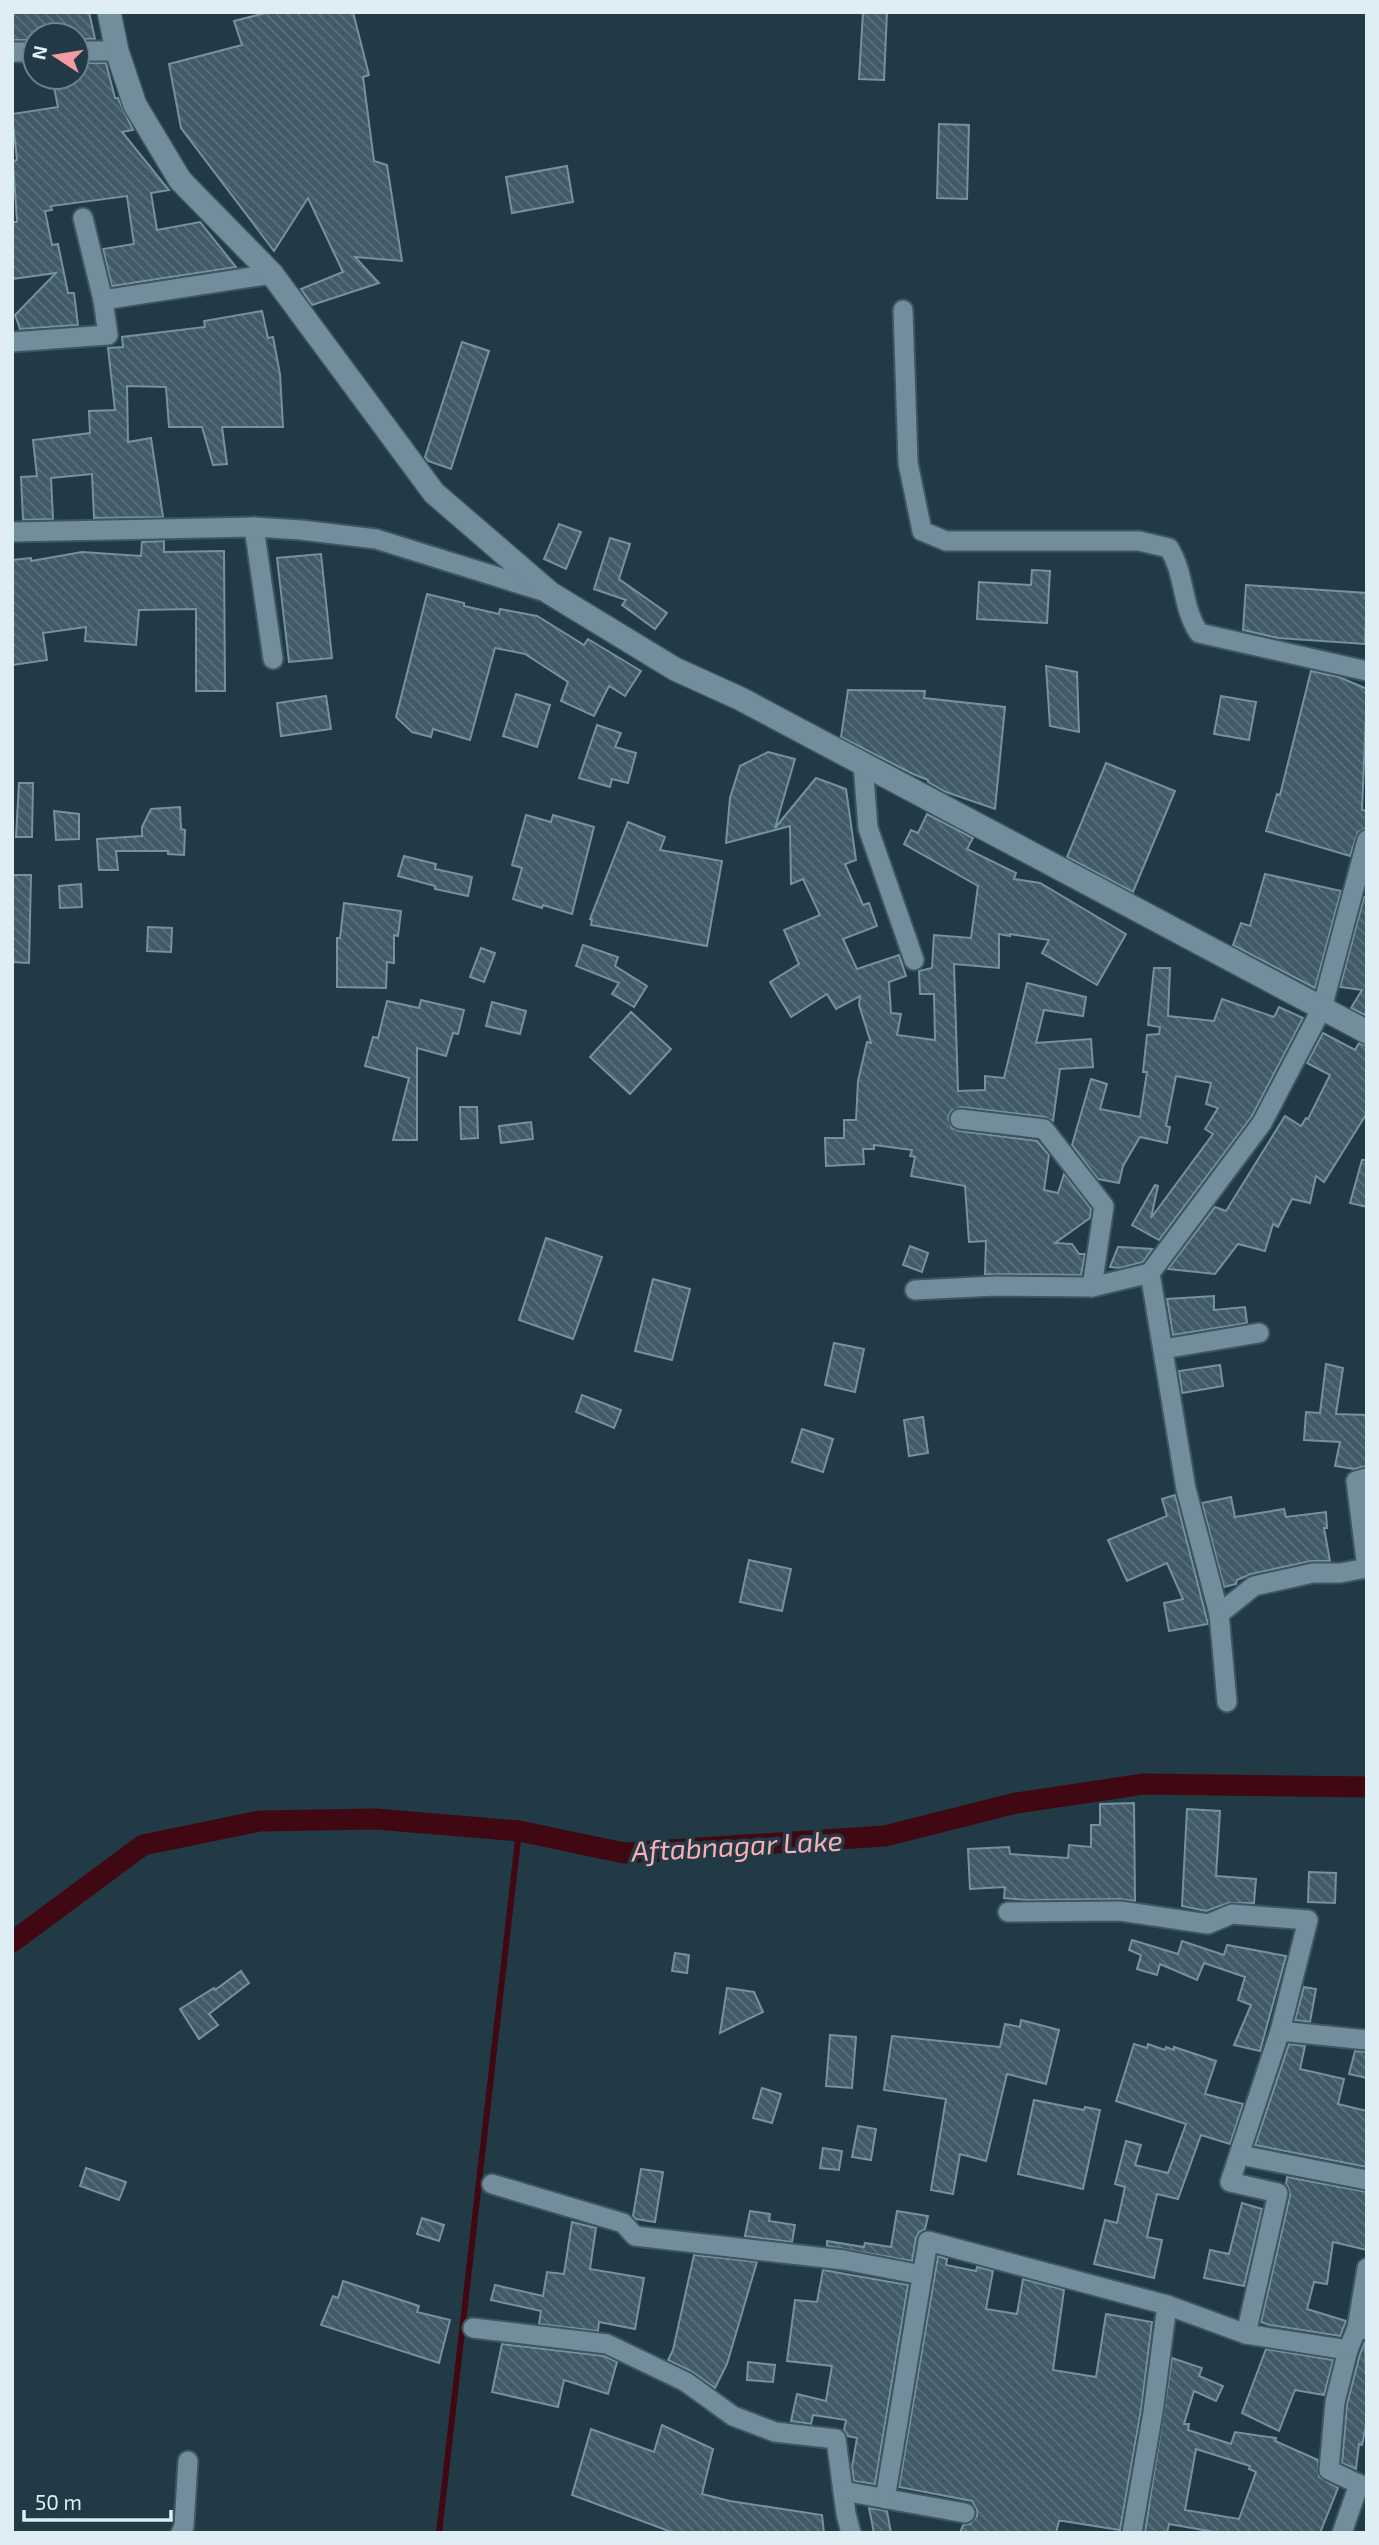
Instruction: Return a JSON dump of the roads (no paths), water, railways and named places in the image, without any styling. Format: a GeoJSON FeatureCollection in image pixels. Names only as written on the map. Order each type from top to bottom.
{"type":"FeatureCollection","features":[{"type":"Feature","properties":{"kind":"street"},"geometry":{"type":"LineString","coordinates":[[109,12],[117,51],[135,105],[180,180],[272,274],[433,494],[550,593],[675,669],[741,699],[1367,1032]]}},
{"type":"Feature","properties":{"kind":"street"},"geometry":{"type":"LineString","coordinates":[[91,51],[117,51]]}},
{"type":"Feature","properties":{"kind":"street"},"geometry":{"type":"LineString","coordinates":[[12,342],[108,335],[103,300],[83,218]]}},
{"type":"Feature","properties":{"kind":"street"},"geometry":{"type":"LineString","coordinates":[[103,300],[272,274]]}},
{"type":"Feature","properties":{"kind":"street"},"geometry":{"type":"LineString","coordinates":[[902,310],[908,463],[922,531],[946,541],[1139,541],[1169,548],[1179,564],[1189,618],[1199,634],[1367,671]]}},
{"type":"Feature","properties":{"kind":"street"},"geometry":{"type":"LineString","coordinates":[[12,531],[254,527],[376,539],[550,593]]}},
{"type":"Feature","properties":{"kind":"street"},"geometry":{"type":"LineString","coordinates":[[254,527],[273,659]]}},
{"type":"Feature","properties":{"kind":"street"},"geometry":{"type":"LineString","coordinates":[[863,764],[868,828],[914,960]]}},
{"type":"Feature","properties":{"kind":"street"},"geometry":{"type":"LineString","coordinates":[[915,1290],[996,1286],[1092,1287],[1150,1273],[1262,1123],[1322,1008],[1367,840]]}},
{"type":"Feature","properties":{"kind":"street"},"geometry":{"type":"LineString","coordinates":[[960,1119],[1044,1129],[1104,1206],[1092,1287]]}},
{"type":"Feature","properties":{"kind":"street"},"geometry":{"type":"LineString","coordinates":[[1150,1273],[1186,1489],[1219,1614],[1227,1702]]}},
{"type":"Feature","properties":{"kind":"street"},"geometry":{"type":"LineString","coordinates":[[1163,1349],[1259,1333]]}},
{"type":"Feature","properties":{"kind":"street"},"geometry":{"type":"LineString","coordinates":[[1219,1614],[1254,1586],[1313,1573],[1340,1573],[1367,1568],[1356,1481],[1367,1478]]}},
{"type":"Feature","properties":{"kind":"street"},"geometry":{"type":"LineString","coordinates":[[1008,1912],[1121,1911],[1208,1924],[1232,1914],[1308,1920],[1280,2031],[1230,2182],[1278,2193],[1246,2334]]}},
{"type":"Feature","properties":{"kind":"street"},"geometry":{"type":"LineString","coordinates":[[1280,2031],[1367,2040]]}},
{"type":"Feature","properties":{"kind":"street"},"geometry":{"type":"LineString","coordinates":[[1240,2155],[1367,2180]]}},
{"type":"Feature","properties":{"kind":"street"},"geometry":{"type":"LineString","coordinates":[[492,2184],[623,2223],[635,2236],[844,2260],[922,2275]]}},
{"type":"Feature","properties":{"kind":"street"},"geometry":{"type":"LineString","coordinates":[[885,2499],[928,2241],[1167,2305],[1246,2334],[1348,2350]]}},
{"type":"Feature","properties":{"kind":"street"},"geometry":{"type":"LineString","coordinates":[[1342,2533],[1363,2486],[1329,2470],[1335,2402],[1348,2350],[1362,2329],[1367,2268]]}},
{"type":"Feature","properties":{"kind":"street"},"geometry":{"type":"LineString","coordinates":[[1132,2533],[1153,2412],[1167,2305]]}},
{"type":"Feature","properties":{"kind":"street"},"geometry":{"type":"LineString","coordinates":[[473,2328],[607,2344],[685,2382],[733,2416],[775,2432],[836,2439],[851,2533]]}},
{"type":"Feature","properties":{"kind":"street"},"geometry":{"type":"LineString","coordinates":[[181,2533],[188,2461]]}},
{"type":"Feature","properties":{"kind":"street"},"geometry":{"type":"LineString","coordinates":[[843,2491],[965,2514]]}},
{"type":"Feature","properties":{"kind":"waterway","name":"Aftabnagar Lake"},"geometry":{"type":"LineString","coordinates":[[12,1942],[143,1845],[260,1821],[376,1819],[519,1831],[624,1853],[885,1836],[1016,1803],[1144,1784],[1367,1787]]}},
{"type":"Feature","properties":{"kind":"waterway"},"geometry":{"type":"LineString","coordinates":[[439,2533],[519,1831]]}}]}
